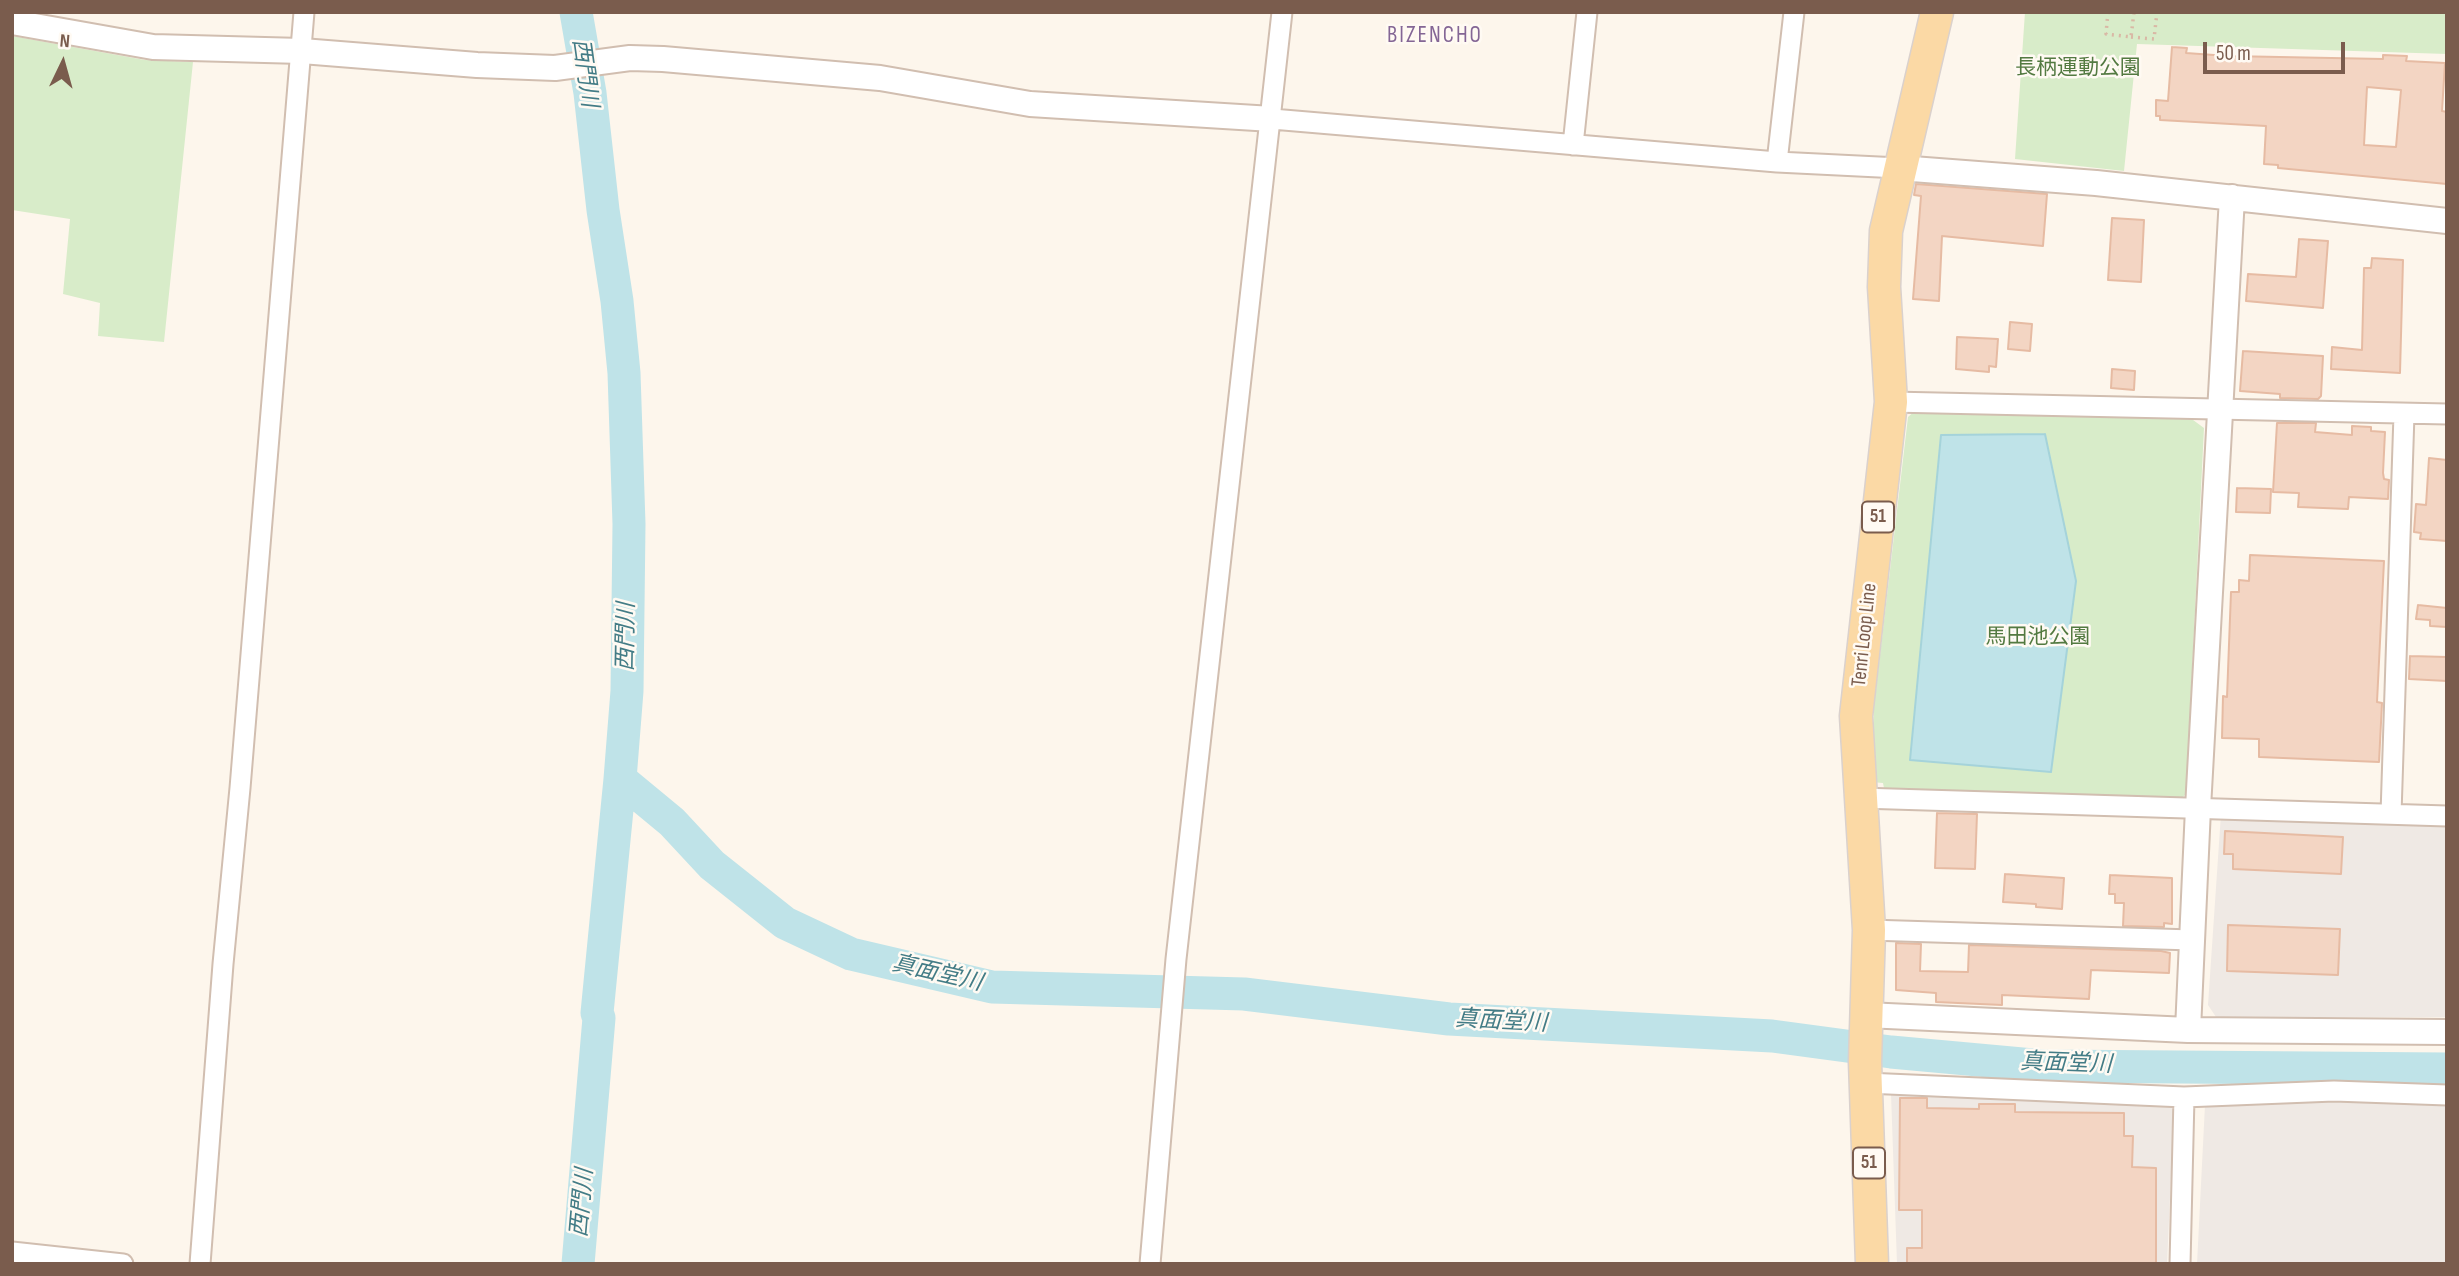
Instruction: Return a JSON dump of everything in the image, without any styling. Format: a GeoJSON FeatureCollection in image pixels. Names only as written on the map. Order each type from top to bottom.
{"type":"FeatureCollection","features":[{"type":"Feature","properties":{"kind":"main road","name":"Tenri Loop Line"},"geometry":{"type":"LineString","coordinates":[[1872,1264],[1865,1072],[1869,930],[1856,716],[1891,402],[1884,287],[1886,231],[1937,12]]}},
{"type":"Feature","properties":{"kind":"street"},"geometry":{"type":"LineString","coordinates":[[200,1264],[304,12]]}},
{"type":"Feature","properties":{"kind":"street"},"geometry":{"type":"LineString","coordinates":[[1150,1264],[1176,959],[1282,12]]}},
{"type":"Feature","properties":{"kind":"street"},"geometry":{"type":"LineString","coordinates":[[1573,145],[1587,12]]}},
{"type":"Feature","properties":{"kind":"street"},"geometry":{"type":"LineString","coordinates":[[1777,162],[1794,12]]}},
{"type":"Feature","properties":{"kind":"street"},"geometry":{"type":"LineString","coordinates":[[12,22],[153,47],[302,51],[477,65],[555,68],[630,58],[663,59],[880,78],[1030,104],[1272,119],[1777,162],[2096,183],[2447,221]]}},
{"type":"Feature","properties":{"kind":"street"},"geometry":{"type":"LineString","coordinates":[[2188,1030],[2232,197]]}},
{"type":"Feature","properties":{"kind":"street"},"geometry":{"type":"LineString","coordinates":[[1891,402],[2447,414]]}},
{"type":"Feature","properties":{"kind":"street"},"geometry":{"type":"LineString","coordinates":[[2391,814],[2404,414]]}},
{"type":"Feature","properties":{"kind":"street"},"geometry":{"type":"LineString","coordinates":[[1860,798],[2447,816]]}},
{"type":"Feature","properties":{"kind":"street"},"geometry":{"type":"LineString","coordinates":[[1869,930],[2192,940]]}},
{"type":"Feature","properties":{"kind":"street"},"geometry":{"type":"LineString","coordinates":[[1866,1021],[2188,1030],[2447,1032]]}},
{"type":"Feature","properties":{"kind":"street"},"geometry":{"type":"LineString","coordinates":[[1865,1072],[2184,1097],[2334,1091],[2447,1094]]}},
{"type":"Feature","properties":{"kind":"street"},"geometry":{"type":"LineString","coordinates":[[2180,1264],[2184,1097]]}},
{"type":"Feature","properties":{"kind":"street"},"geometry":{"type":"LineString","coordinates":[[12,1252],[123,1264]]}},
{"type":"Feature","properties":{"kind":"path"},"geometry":{"type":"LineString","coordinates":[[2108,12],[2106,34],[2154,39],[2157,12]]}},
{"type":"Feature","properties":{"kind":"path"},"geometry":{"type":"LineString","coordinates":[[2132,37],[2134,12]]}},
{"type":"Feature","properties":{"kind":"shaded area"},"geometry":{"type":"Polygon","coordinates":[[[2221,814],[2447,822],[2447,1017],[2216,1017],[2208,1005],[2221,814]]]}},
{"type":"Feature","properties":{"kind":"shaded area"},"geometry":{"type":"Polygon","coordinates":[[[1898,1089],[2167,1102],[2174,1108],[2167,1264],[1897,1264],[1891,1094],[1898,1089]]]}},
{"type":"Feature","properties":{"kind":"shaded area"},"geometry":{"type":"Polygon","coordinates":[[[2212,1098],[2447,1103],[2447,1264],[2197,1264],[2205,1105],[2212,1098]]]}},
{"type":"Feature","properties":{"kind":"green space","name":"長柄運動公園"},"geometry":{"type":"Polygon","coordinates":[[[2025,12],[2447,12],[2447,54],[2137,44],[2124,171],[2015,159],[2025,12]]]}},
{"type":"Feature","properties":{"kind":"green space"},"geometry":{"type":"Polygon","coordinates":[[[12,36],[145,60],[193,62],[164,342],[98,336],[100,303],[63,294],[70,219],[12,210],[12,36]]]}},
{"type":"Feature","properties":{"kind":"green space","name":"馬田池公園"},"geometry":{"type":"Polygon","coordinates":[[[1917,409],[2189,417],[2204,428],[2186,794],[2182,798],[1884,788],[1883,783],[1871,782],[1874,706],[1908,417],[1917,409]]]}},
{"type":"Feature","properties":{"kind":"water"},"geometry":{"type":"Polygon","coordinates":[[[2045,434],[2076,581],[2051,772],[1910,760],[1941,435],[2045,434]]]}},
{"type":"Feature","properties":{"kind":"building"},"geometry":{"type":"Polygon","coordinates":[[[2172,47],[2187,48],[2186,53],[2228,56],[2383,59],[2383,55],[2407,56],[2406,61],[2445,63],[2442,111],[2447,112],[2447,184],[2278,168],[2278,165],[2264,164],[2266,126],[2160,120],[2160,116],[2156,116],[2156,100],[2168,101],[2172,47]],[[2367,87],[2364,145],[2396,147],[2401,90],[2367,87]]]}},
{"type":"Feature","properties":{"kind":"building"},"geometry":{"type":"Polygon","coordinates":[[[1916,184],[2047,194],[2043,246],[1942,236],[1939,301],[1913,299],[1921,196],[1914,195],[1916,184]]]}},
{"type":"Feature","properties":{"kind":"building"},"geometry":{"type":"Polygon","coordinates":[[[2112,218],[2144,220],[2141,282],[2108,280],[2112,218]]]}},
{"type":"Feature","properties":{"kind":"building"},"geometry":{"type":"Polygon","coordinates":[[[2299,239],[2328,241],[2323,308],[2246,301],[2248,274],[2296,277],[2299,239]]]}},
{"type":"Feature","properties":{"kind":"building"},"geometry":{"type":"Polygon","coordinates":[[[2372,258],[2403,260],[2400,373],[2331,369],[2332,347],[2362,350],[2364,268],[2371,268],[2372,258]]]}},
{"type":"Feature","properties":{"kind":"building"},"geometry":{"type":"Polygon","coordinates":[[[2010,322],[2032,324],[2030,351],[2008,349],[2010,322]]]}},
{"type":"Feature","properties":{"kind":"building"},"geometry":{"type":"Polygon","coordinates":[[[1957,337],[1998,339],[1996,367],[1989,366],[1989,372],[1956,369],[1957,337]]]}},
{"type":"Feature","properties":{"kind":"building"},"geometry":{"type":"Polygon","coordinates":[[[2243,351],[2323,356],[2321,396],[2318,399],[2280,398],[2280,394],[2240,391],[2243,351]]]}},
{"type":"Feature","properties":{"kind":"building"},"geometry":{"type":"Polygon","coordinates":[[[2112,369],[2135,371],[2134,390],[2111,388],[2112,369]]]}},
{"type":"Feature","properties":{"kind":"building"},"geometry":{"type":"Polygon","coordinates":[[[2277,423],[2316,423],[2315,432],[2352,435],[2352,426],[2371,427],[2371,431],[2385,432],[2383,473],[2384,479],[2389,480],[2388,499],[2349,497],[2348,509],[2298,507],[2299,493],[2273,492],[2277,423]]]}},
{"type":"Feature","properties":{"kind":"building"},"geometry":{"type":"Polygon","coordinates":[[[2429,458],[2447,460],[2447,541],[2420,539],[2421,533],[2414,532],[2416,504],[2426,505],[2429,458]]]}},
{"type":"Feature","properties":{"kind":"building"},"geometry":{"type":"Polygon","coordinates":[[[2237,488],[2271,489],[2270,513],[2236,512],[2237,488]]]}},
{"type":"Feature","properties":{"kind":"building"},"geometry":{"type":"Polygon","coordinates":[[[2250,555],[2384,561],[2377,702],[2382,703],[2379,762],[2259,757],[2259,739],[2222,738],[2223,696],[2227,697],[2231,592],[2239,592],[2239,580],[2249,581],[2250,555]]]}},
{"type":"Feature","properties":{"kind":"building"},"geometry":{"type":"Polygon","coordinates":[[[2418,605],[2447,608],[2447,627],[2430,626],[2430,620],[2416,619],[2418,605]]]}},
{"type":"Feature","properties":{"kind":"building"},"geometry":{"type":"Polygon","coordinates":[[[2410,656],[2447,657],[2447,681],[2409,679],[2410,656]]]}},
{"type":"Feature","properties":{"kind":"building"},"geometry":{"type":"Polygon","coordinates":[[[1937,813],[1977,814],[1975,869],[1935,868],[1937,813]]]}},
{"type":"Feature","properties":{"kind":"building"},"geometry":{"type":"Polygon","coordinates":[[[2225,831],[2343,837],[2341,874],[2233,869],[2233,854],[2224,854],[2225,831]]]}},
{"type":"Feature","properties":{"kind":"building"},"geometry":{"type":"Polygon","coordinates":[[[2005,874],[2064,878],[2062,909],[2003,902],[2005,874]]]}},
{"type":"Feature","properties":{"kind":"building"},"geometry":{"type":"Polygon","coordinates":[[[2110,875],[2172,878],[2172,924],[2164,923],[2164,927],[2123,926],[2124,903],[2115,903],[2115,894],[2109,894],[2110,875]]]}},
{"type":"Feature","properties":{"kind":"building"},"geometry":{"type":"Polygon","coordinates":[[[2228,925],[2340,929],[2338,975],[2227,971],[2228,925]]]}},
{"type":"Feature","properties":{"kind":"building"},"geometry":{"type":"Polygon","coordinates":[[[1896,943],[1921,944],[1920,971],[1968,972],[1969,945],[2161,951],[2170,953],[2169,973],[2091,970],[2089,999],[2002,995],[2002,1005],[1936,1002],[1936,993],[1896,990],[1896,943]]]}},
{"type":"Feature","properties":{"kind":"building"},"geometry":{"type":"Polygon","coordinates":[[[1900,1098],[1927,1098],[1927,1108],[1979,1109],[1979,1104],[2015,1104],[2015,1112],[2124,1113],[2124,1136],[2133,1136],[2132,1167],[2156,1168],[2156,1264],[1907,1264],[1907,1248],[1922,1248],[1922,1210],[1899,1210],[1900,1098]]]}},
{"type":"Feature","properties":{"kind":"waterway","name":"西門川"},"geometry":{"type":"LineString","coordinates":[[576,12],[590,93],[603,210],[617,301],[624,373],[629,524],[627,691],[597,1013],[599,1018],[578,1264]]}},
{"type":"Feature","properties":{"kind":"waterway","name":"真面堂川"},"geometry":{"type":"LineString","coordinates":[[620,779],[672,822],[712,865],[785,923],[851,954],[992,987],[1244,994],[1449,1019],[1772,1036],[1891,1052],[2044,1066],[2447,1069]]}},
{"type":"Feature","properties":{"kind":"district","name":"BIZENCHO"},"geometry":{"type":"Point","coordinates":[1435,36]}}]}
